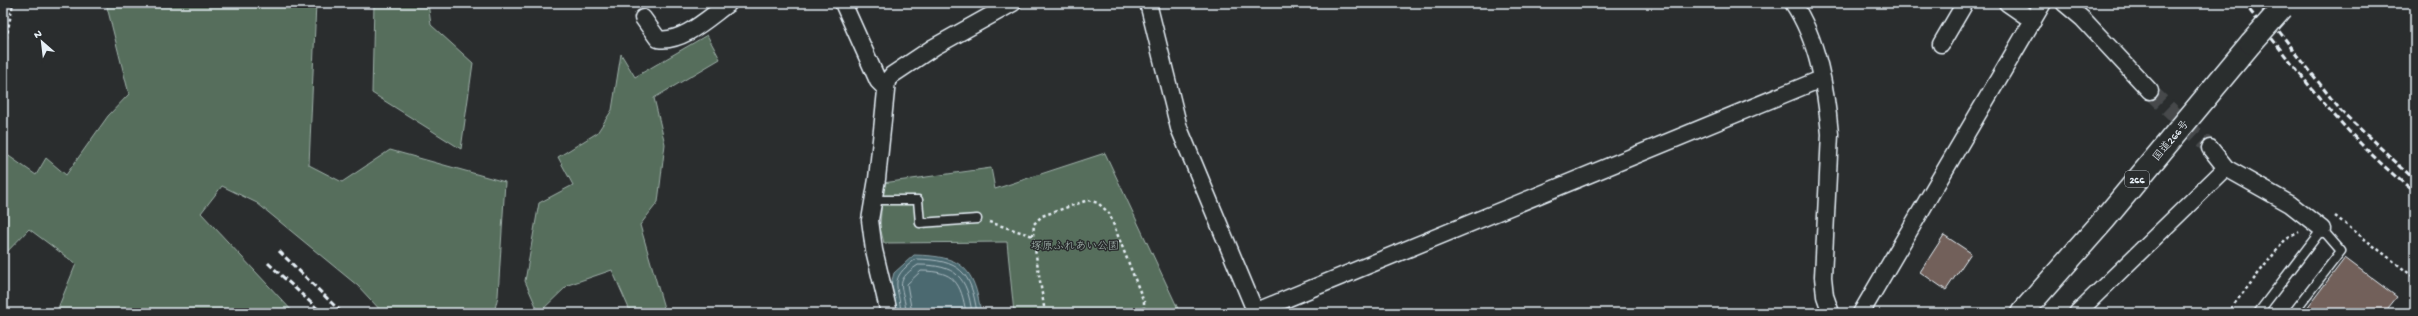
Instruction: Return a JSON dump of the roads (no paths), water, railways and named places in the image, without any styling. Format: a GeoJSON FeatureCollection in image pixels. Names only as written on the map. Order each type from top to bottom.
{"type":"FeatureCollection","features":[{"type":"Feature","properties":{"kind":"highway","name":"国道266号"},"geometry":{"type":"LineString","coordinates":[[2022,313],[2104,220],[2284,5]]}},
{"type":"Feature","properties":{"kind":"street"},"geometry":{"type":"LineString","coordinates":[[643,18],[658,39],[669,41],[681,36],[729,3]]}},
{"type":"Feature","properties":{"kind":"street"},"geometry":{"type":"LineString","coordinates":[[843,3],[878,82],[885,88]]}},
{"type":"Feature","properties":{"kind":"street"},"geometry":{"type":"LineString","coordinates":[[889,313],[871,228],[872,200],[884,120],[885,88],[892,75],[906,65],[1013,3]]}},
{"type":"Feature","properties":{"kind":"street"},"geometry":{"type":"LineString","coordinates":[[1148,3],[1179,128],[1255,313],[1821,79]]}},
{"type":"Feature","properties":{"kind":"street"},"geometry":{"type":"LineString","coordinates":[[1793,3],[1804,19],[1811,36],[1821,79],[1830,134],[1823,277],[1825,296],[1831,313]]}},
{"type":"Feature","properties":{"kind":"street"},"geometry":{"type":"LineString","coordinates":[[1941,44],[1965,3]]}},
{"type":"Feature","properties":{"kind":"street"},"geometry":{"type":"LineString","coordinates":[[2007,3],[2033,21]]}},
{"type":"Feature","properties":{"kind":"street"},"geometry":{"type":"LineString","coordinates":[[1861,313],[2043,3]]}},
{"type":"Feature","properties":{"kind":"street"},"geometry":{"type":"LineString","coordinates":[[2064,3],[2083,19],[2150,91]]}},
{"type":"Feature","properties":{"kind":"street"},"geometry":{"type":"LineString","coordinates":[[2210,148],[2226,168],[2290,204],[2322,229]]}},
{"type":"Feature","properties":{"kind":"street"},"geometry":{"type":"LineString","coordinates":[[2077,313],[2226,168]]}},
{"type":"Feature","properties":{"kind":"lane"},"geometry":{"type":"LineString","coordinates":[[872,200],[918,200],[920,223],[977,219]]}},
{"type":"Feature","properties":{"kind":"lane"},"geometry":{"type":"LineString","coordinates":[[2258,313],[2322,229],[2341,251],[2293,313]]}},
{"type":"Feature","properties":{"kind":"water"},"geometry":{"type":"Polygon","coordinates":[[[914,255],[943,258],[954,261],[962,267],[969,274],[974,284],[981,313],[897,313],[891,284],[894,273],[914,255]]]}},
{"type":"Feature","properties":{"kind":"tunnel"},"geometry":{"type":"LineString","coordinates":[[2150,91],[2210,148]]}},
{"type":"Feature","properties":{"kind":"railway"},"geometry":{"type":"LineString","coordinates":[[2244,3],[2303,79],[2345,127],[2390,172],[2415,192]]}},
{"type":"Feature","properties":{"kind":"railway"},"geometry":{"type":"LineString","coordinates":[[2257,3],[2341,111],[2415,180]]}},
{"type":"Feature","properties":{"kind":"railway"},"geometry":{"type":"LineString","coordinates":[[279,251],[342,313]]}},
{"type":"Feature","properties":{"kind":"railway"},"geometry":{"type":"LineString","coordinates":[[268,263],[322,313]]}},
{"type":"Feature","properties":{"kind":"park label","name":"塚原ふれあい公園"},"geometry":{"type":"Point","coordinates":[1075,245]}}]}
